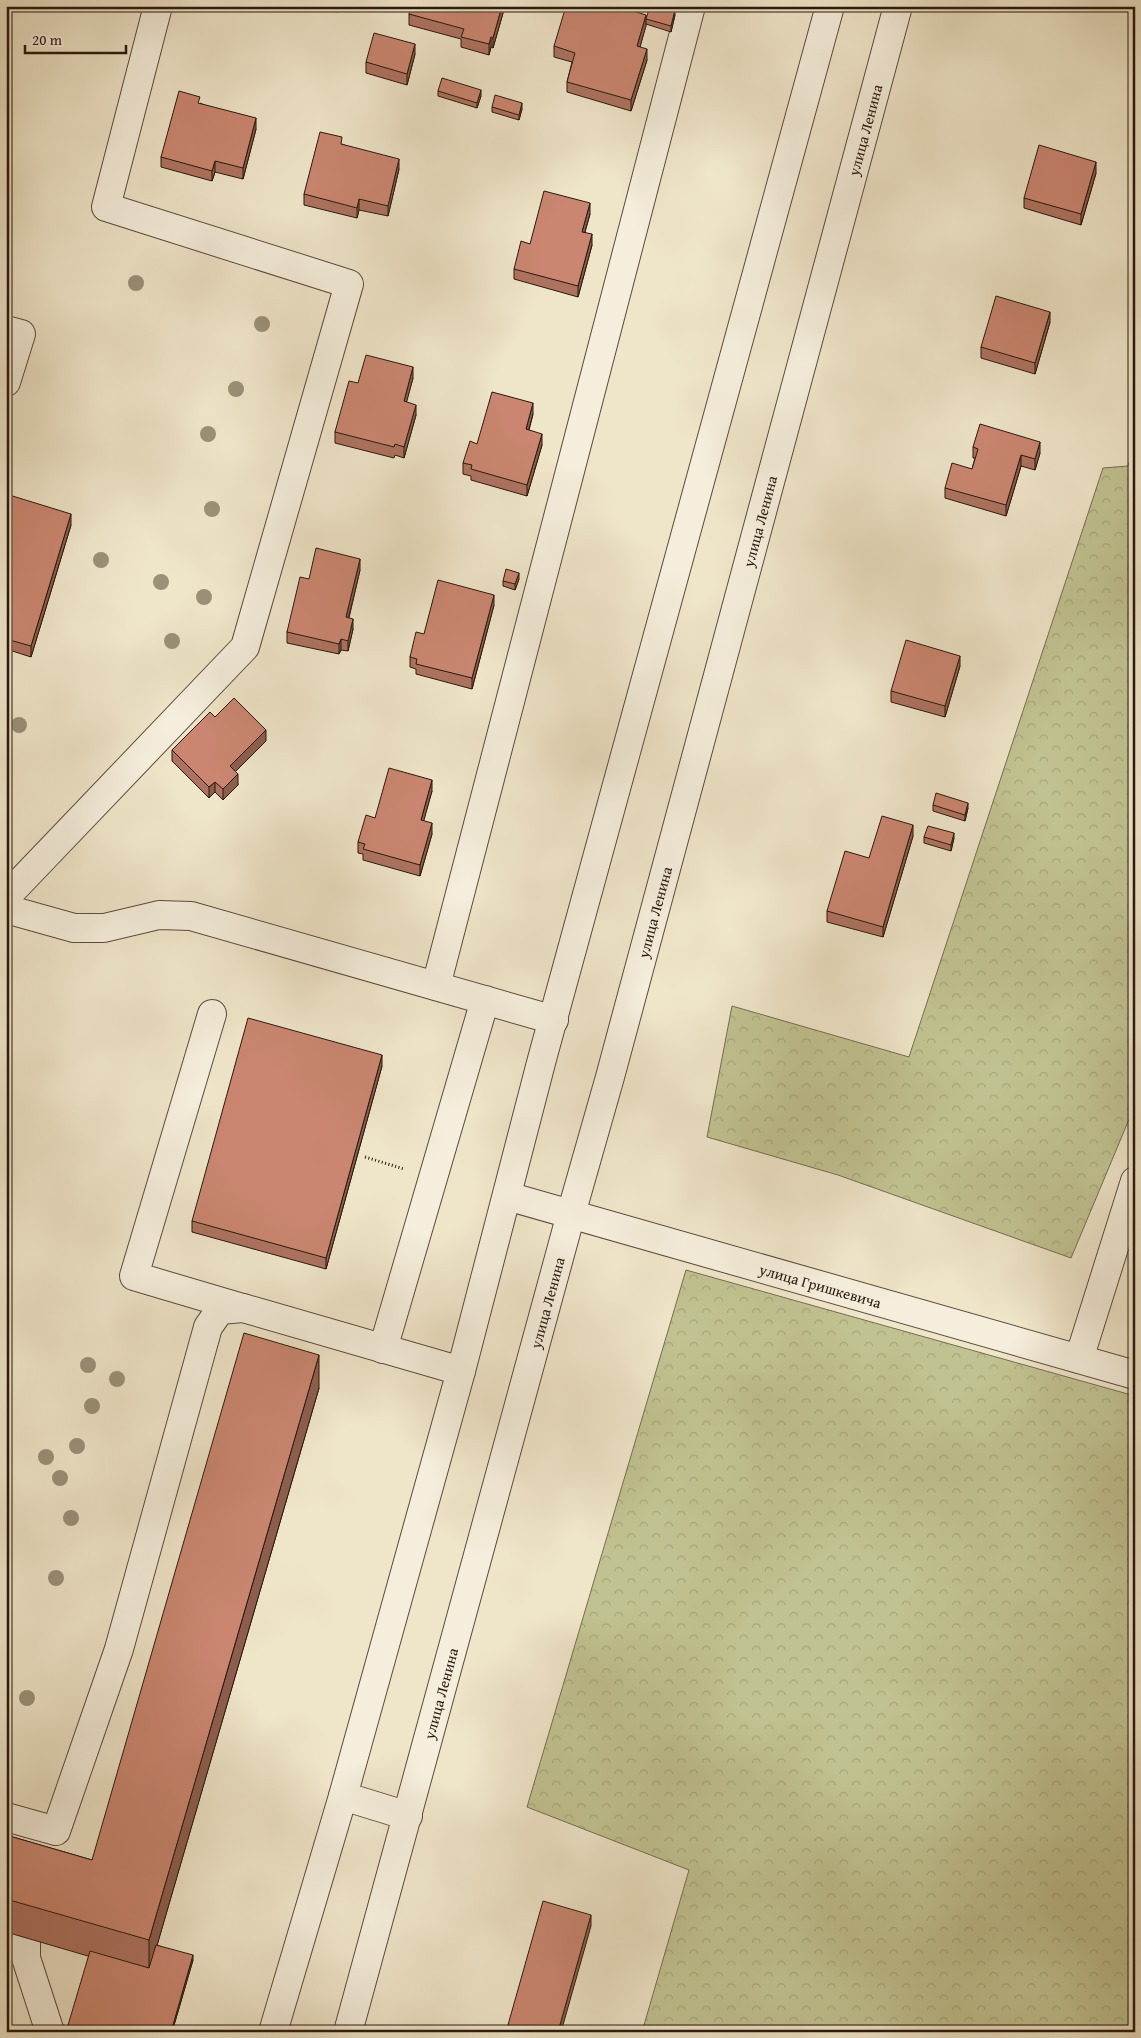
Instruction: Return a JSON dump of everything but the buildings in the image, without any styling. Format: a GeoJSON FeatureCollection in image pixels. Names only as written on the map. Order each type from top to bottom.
{"type":"FeatureCollection","features":[{"type":"Feature","properties":{"kind":"street"},"geometry":{"type":"LineString","coordinates":[[6,897],[245,647],[349,284],[106,207],[158,6]]}},
{"type":"Feature","properties":{"kind":"street"},"geometry":{"type":"LineString","coordinates":[[436,986],[691,6]]}},
{"type":"Feature","properties":{"kind":"street"},"geometry":{"type":"LineString","coordinates":[[273,2032],[343,1796],[461,1372],[542,1059],[830,6]]}},
{"type":"Feature","properties":{"kind":"street","name":"улица Ленина"},"geometry":{"type":"LineString","coordinates":[[348,2032],[571,1214],[613,1067],[898,6]]}},
{"type":"Feature","properties":{"kind":"street"},"geometry":{"type":"LineString","coordinates":[[6,330],[21,334],[6,382]]}},
{"type":"Feature","properties":{"kind":"street"},"geometry":{"type":"LineString","coordinates":[[6,909],[74,928],[104,928],[158,915],[191,916],[554,1020]]}},
{"type":"Feature","properties":{"kind":"street"},"geometry":{"type":"LineString","coordinates":[[383,1349],[484,1000]]}},
{"type":"Feature","properties":{"kind":"street"},"geometry":{"type":"LineString","coordinates":[[212,1014],[134,1276],[461,1372]]}},
{"type":"Feature","properties":{"kind":"street"},"geometry":{"type":"LineString","coordinates":[[1079,1359],[1135,1181]]}},
{"type":"Feature","properties":{"kind":"street","name":"улица Гришкевича"},"geometry":{"type":"LineString","coordinates":[[507,1196],[1135,1375]]}},
{"type":"Feature","properties":{"kind":"street"},"geometry":{"type":"LineString","coordinates":[[48,1860],[56,1831],[119,1649],[208,1327],[220,1310],[243,1308]]}},
{"type":"Feature","properties":{"kind":"street"},"geometry":{"type":"LineString","coordinates":[[343,1796],[408,1816]]}},
{"type":"Feature","properties":{"kind":"street"},"geometry":{"type":"LineString","coordinates":[[6,1817],[56,1831]]}},
{"type":"Feature","properties":{"kind":"street"},"geometry":{"type":"LineString","coordinates":[[26,1938],[26,1958],[50,2032]]}},
{"type":"Feature","properties":{"kind":"path"},"geometry":{"type":"LineString","coordinates":[[365,1157],[433,1177]]}},
{"type":"Feature","properties":{"kind":"green space"},"geometry":{"type":"Polygon","coordinates":[[[1135,441],[1135,1105],[1071,1258],[838,1175],[707,1137],[732,1006],[909,1057],[1103,468],[1128,466],[1135,441]]]}},
{"type":"Feature","properties":{"kind":"green space"},"geometry":{"type":"Polygon","coordinates":[[[686,1270],[1135,1396],[1135,2032],[642,2032],[689,1870],[527,1807],[686,1270]]]}}]}
